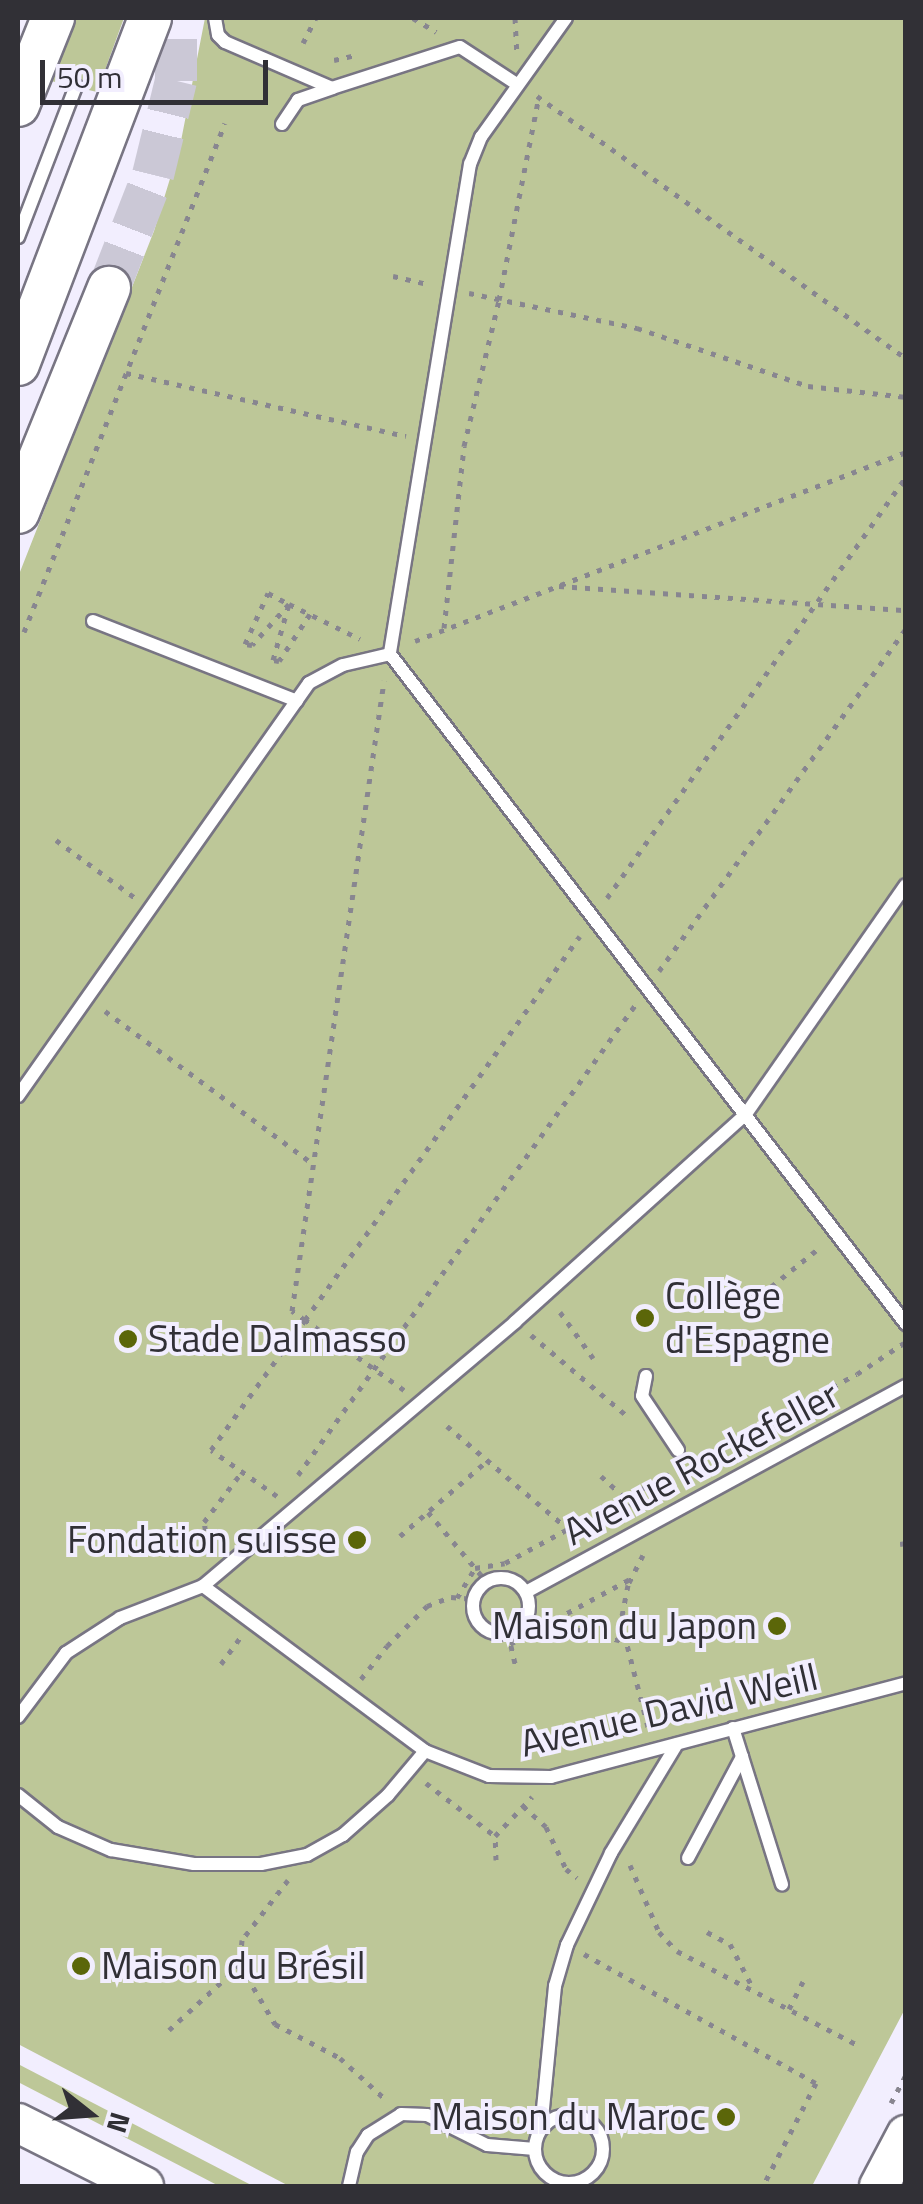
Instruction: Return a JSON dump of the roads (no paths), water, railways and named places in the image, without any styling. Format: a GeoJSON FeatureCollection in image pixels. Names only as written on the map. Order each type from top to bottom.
{"type":"FeatureCollection","features":[{"type":"Feature","properties":{"kind":"highway"},"geometry":{"type":"LineString","coordinates":[[18,105],[53,18]]}},
{"type":"Feature","properties":{"kind":"highway"},"geometry":{"type":"LineString","coordinates":[[18,364],[150,18]]}},
{"type":"Feature","properties":{"kind":"highway"},"geometry":{"type":"LineString","coordinates":[[18,512],[109,288]]}},
{"type":"Feature","properties":{"kind":"main road"},"geometry":{"type":"LineString","coordinates":[[18,2123],[144,2186]]}},
{"type":"Feature","properties":{"kind":"main road"},"geometry":{"type":"LineString","coordinates":[[879,2186],[906,2136]]}},
{"type":"Feature","properties":{"kind":"lane"},"geometry":{"type":"LineString","coordinates":[[214,18],[218,35],[226,42],[332,88]]}},
{"type":"Feature","properties":{"kind":"lane"},"geometry":{"type":"LineString","coordinates":[[566,18],[475,150],[447,288],[390,654],[595,915],[906,1324]]}},
{"type":"Feature","properties":{"kind":"lane"},"geometry":{"type":"LineString","coordinates":[[282,124],[298,100],[460,47],[518,84]]}},
{"type":"Feature","properties":{"kind":"lane"},"geometry":{"type":"LineString","coordinates":[[18,237],[76,86]]}},
{"type":"Feature","properties":{"kind":"lane"},"geometry":{"type":"LineString","coordinates":[[93,621],[297,701]]}},
{"type":"Feature","properties":{"kind":"lane"},"geometry":{"type":"LineString","coordinates":[[18,1096],[297,701],[321,674],[390,654]]}},
{"type":"Feature","properties":{"kind":"lane"},"geometry":{"type":"LineString","coordinates":[[18,1717],[66,1654],[96,1631],[204,1586],[515,1322],[746,1114],[906,885]]}},
{"type":"Feature","properties":{"kind":"lane"},"geometry":{"type":"LineString","coordinates":[[646,1376],[642,1396],[678,1450]]}},
{"type":"Feature","properties":{"kind":"lane","name":"Avenue Rockefeller"},"geometry":{"type":"LineString","coordinates":[[526,1592],[906,1386]]}},
{"type":"Feature","properties":{"kind":"lane"},"geometry":{"type":"LineString","coordinates":[[512,1580],[526,1592],[526,1620],[509,1638],[478,1623],[474,1599],[487,1582],[512,1580]]}},
{"type":"Feature","properties":{"kind":"lane","name":"Avenue David Weill"},"geometry":{"type":"LineString","coordinates":[[204,1586],[425,1751],[489,1776],[552,1777],[906,1682]]}},
{"type":"Feature","properties":{"kind":"lane"},"geometry":{"type":"LineString","coordinates":[[733,1728],[782,1884]]}},
{"type":"Feature","properties":{"kind":"lane"},"geometry":{"type":"LineString","coordinates":[[542,2128],[560,2116],[582,2117],[598,2132],[603,2154],[592,2174],[572,2183],[550,2178],[542,2170],[535,2148],[542,2128],[555,1986],[567,1944],[592,1887],[677,1744]]}},
{"type":"Feature","properties":{"kind":"lane"},"geometry":{"type":"LineString","coordinates":[[18,1795],[81,1839],[149,1858],[230,1866],[307,1855],[366,1817],[425,1751]]}},
{"type":"Feature","properties":{"kind":"lane"},"geometry":{"type":"LineString","coordinates":[[688,1858],[742,1756]]}},
{"type":"Feature","properties":{"kind":"lane"},"geometry":{"type":"LineString","coordinates":[[349,2186],[357,2152],[368,2134],[401,2114],[427,2115],[487,2145],[535,2148]]}},
{"type":"Feature","properties":{"kind":"tunnel"},"geometry":{"type":"LineString","coordinates":[[109,288],[153,175],[176,81],[176,18]]}},
{"type":"Feature","properties":{"kind":"place","name":"Collège d'Espagne"},"geometry":{"type":"Point","coordinates":[645,1318]}},
{"type":"Feature","properties":{"kind":"place","name":"Stade Dalmasso"},"geometry":{"type":"Point","coordinates":[128,1339]}},
{"type":"Feature","properties":{"kind":"place","name":"Fondation suisse"},"geometry":{"type":"Point","coordinates":[357,1540]}},
{"type":"Feature","properties":{"kind":"place","name":"Maison du Japon"},"geometry":{"type":"Point","coordinates":[777,1626]}},
{"type":"Feature","properties":{"kind":"place","name":"Maison du Brésil"},"geometry":{"type":"Point","coordinates":[81,1966]}},
{"type":"Feature","properties":{"kind":"place","name":"Maison du Maroc"},"geometry":{"type":"Point","coordinates":[726,2117]}}]}
